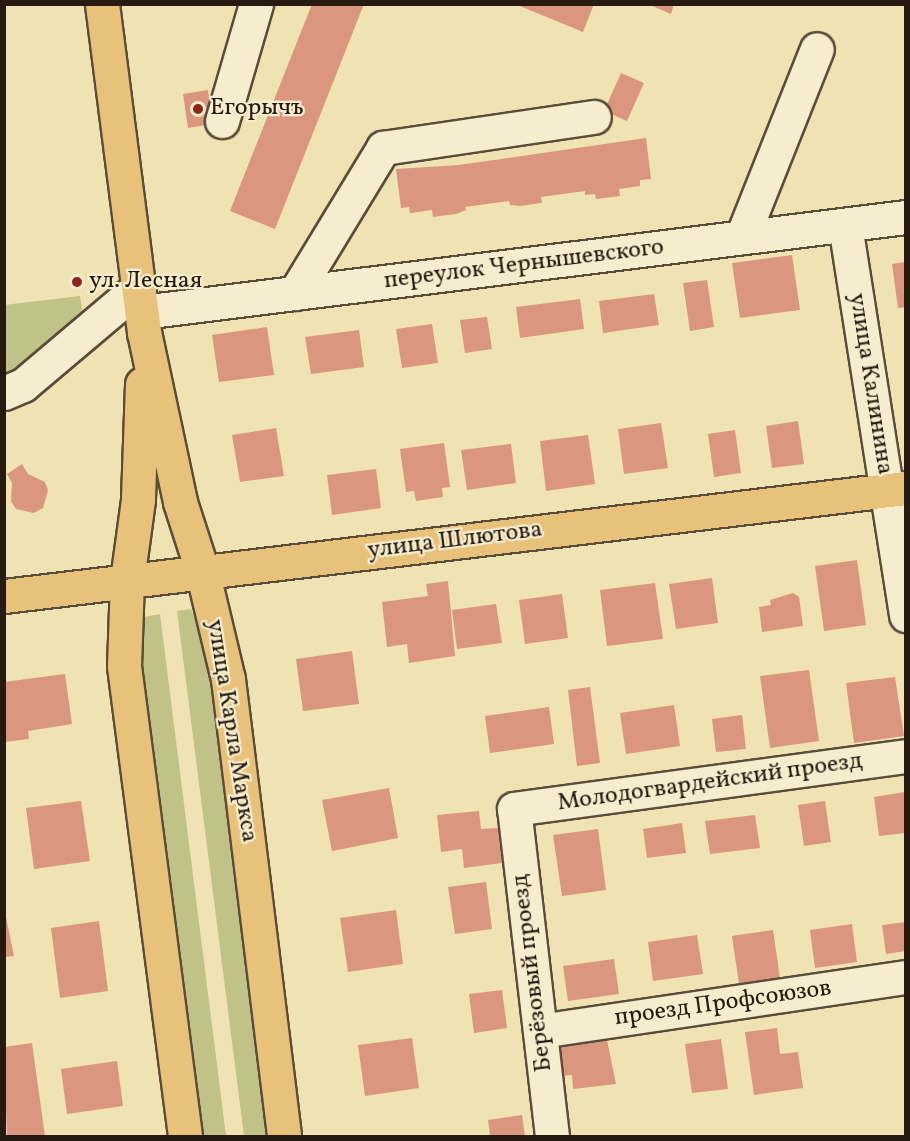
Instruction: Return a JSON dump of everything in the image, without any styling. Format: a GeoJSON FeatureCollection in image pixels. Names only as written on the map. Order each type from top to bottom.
{"type":"FeatureCollection","features":[{"type":"Feature","properties":{"kind":"main road","name":"улица Карла Маркса"},"geometry":{"type":"LineString","coordinates":[[102,4],[142,310],[180,502],[202,570],[228,679],[285,1137]]}},
{"type":"Feature","properties":{"kind":"main road","name":"улица Карла Маркса"},"geometry":{"type":"LineString","coordinates":[[142,310],[138,500],[127,580],[124,666],[185,1137]]}},
{"type":"Feature","properties":{"kind":"main road","name":"улица Шлютова"},"geometry":{"type":"LineString","coordinates":[[4,596],[202,570],[896,489]]}},
{"type":"Feature","properties":{"kind":"street"},"geometry":{"type":"LineString","coordinates":[[222,121],[256,4]]}},
{"type":"Feature","properties":{"kind":"street"},"geometry":{"type":"LineString","coordinates":[[742,237],[817,50]]}},
{"type":"Feature","properties":{"kind":"street"},"geometry":{"type":"LineString","coordinates":[[295,293],[384,148],[594,117]]}},
{"type":"Feature","properties":{"kind":"street","name":"переулок Чернышевского"},"geometry":{"type":"LineString","coordinates":[[142,310],[906,217]]}},
{"type":"Feature","properties":{"kind":"street","name":"улица Калинина"},"geometry":{"type":"LineString","coordinates":[[845,225],[896,489],[906,615]]}},
{"type":"Feature","properties":{"kind":"street"},"geometry":{"type":"LineString","coordinates":[[4,393],[23,385],[142,310]]}},
{"type":"Feature","properties":{"kind":"street","name":"Молодогвардейский проезд"},"geometry":{"type":"LineString","coordinates":[[514,809],[906,756]]}},
{"type":"Feature","properties":{"kind":"street","name":"Берёзовый проезд"},"geometry":{"type":"LineString","coordinates":[[514,809],[552,1137]]}},
{"type":"Feature","properties":{"kind":"street","name":"проезд Профсоюзов"},"geometry":{"type":"LineString","coordinates":[[540,1031],[906,977]]}},
{"type":"Feature","properties":{"kind":"green space"},"geometry":{"type":"Polygon","coordinates":[[[80,296],[82,310],[77,320],[5,382],[4,305],[80,296]]]}},
{"type":"Feature","properties":{"kind":"green space"},"geometry":{"type":"Polygon","coordinates":[[[191,609],[213,670],[272,1136],[244,1136],[177,611],[191,609]]]}},
{"type":"Feature","properties":{"kind":"green space"},"geometry":{"type":"Polygon","coordinates":[[[160,614],[226,1136],[198,1136],[135,643],[144,617],[160,614]]]}},
{"type":"Feature","properties":{"kind":"building"},"geometry":{"type":"Polygon","coordinates":[[[312,4],[364,4],[275,229],[230,211],[312,4]]]}},
{"type":"Feature","properties":{"kind":"building"},"geometry":{"type":"Polygon","coordinates":[[[515,4],[594,4],[583,32],[515,4]]]}},
{"type":"Feature","properties":{"kind":"building"},"geometry":{"type":"Polygon","coordinates":[[[648,4],[674,4],[671,14],[648,4]]]}},
{"type":"Feature","properties":{"kind":"building"},"geometry":{"type":"Polygon","coordinates":[[[621,73],[644,83],[627,121],[604,111],[621,73]]]}},
{"type":"Feature","properties":{"kind":"building","name":"Егорычъ"},"geometry":{"type":"Polygon","coordinates":[[[208,90],[213,124],[188,128],[183,94],[208,90]]]}},
{"type":"Feature","properties":{"kind":"building"},"geometry":{"type":"Polygon","coordinates":[[[646,138],[651,179],[640,180],[640,186],[619,189],[620,196],[596,199],[595,194],[585,195],[585,191],[541,197],[542,203],[520,206],[510,205],[509,201],[465,207],[466,210],[456,214],[433,217],[432,210],[410,213],[409,207],[401,208],[396,169],[459,165],[646,138]]]}},
{"type":"Feature","properties":{"kind":"building"},"geometry":{"type":"Polygon","coordinates":[[[792,255],[800,310],[740,318],[732,263],[792,255]]]}},
{"type":"Feature","properties":{"kind":"building"},"geometry":{"type":"Polygon","coordinates":[[[906,262],[906,307],[898,308],[892,264],[906,262]]]}},
{"type":"Feature","properties":{"kind":"building"},"geometry":{"type":"Polygon","coordinates":[[[707,280],[714,327],[690,331],[683,283],[707,280]]]}},
{"type":"Feature","properties":{"kind":"building"},"geometry":{"type":"Polygon","coordinates":[[[654,294],[659,325],[603,333],[599,301],[654,294]]]}},
{"type":"Feature","properties":{"kind":"building"},"geometry":{"type":"Polygon","coordinates":[[[580,299],[584,329],[520,338],[516,307],[580,299]]]}},
{"type":"Feature","properties":{"kind":"building"},"geometry":{"type":"Polygon","coordinates":[[[487,317],[492,349],[465,353],[460,320],[487,317]]]}},
{"type":"Feature","properties":{"kind":"building"},"geometry":{"type":"Polygon","coordinates":[[[432,324],[438,363],[402,368],[396,329],[432,324]]]}},
{"type":"Feature","properties":{"kind":"building"},"geometry":{"type":"Polygon","coordinates":[[[267,327],[274,375],[219,382],[212,335],[267,327]]]}},
{"type":"Feature","properties":{"kind":"building"},"geometry":{"type":"Polygon","coordinates":[[[359,330],[364,367],[311,374],[305,337],[359,330]]]}},
{"type":"Feature","properties":{"kind":"building"},"geometry":{"type":"Polygon","coordinates":[[[798,421],[804,464],[772,468],[766,426],[798,421]]]}},
{"type":"Feature","properties":{"kind":"building"},"geometry":{"type":"Polygon","coordinates":[[[661,423],[668,468],[624,474],[618,429],[661,423]]]}},
{"type":"Feature","properties":{"kind":"building"},"geometry":{"type":"Polygon","coordinates":[[[276,428],[284,476],[240,482],[232,435],[276,428]]]}},
{"type":"Feature","properties":{"kind":"building"},"geometry":{"type":"Polygon","coordinates":[[[735,430],[741,473],[714,477],[708,434],[735,430]]]}},
{"type":"Feature","properties":{"kind":"building"},"geometry":{"type":"Polygon","coordinates":[[[588,435],[595,484],[546,491],[540,441],[588,435]]]}},
{"type":"Feature","properties":{"kind":"building"},"geometry":{"type":"Polygon","coordinates":[[[444,443],[450,487],[442,488],[443,497],[416,501],[414,491],[406,492],[400,449],[444,443]]]}},
{"type":"Feature","properties":{"kind":"building"},"geometry":{"type":"Polygon","coordinates":[[[511,444],[516,483],[467,490],[461,450],[511,444]]]}},
{"type":"Feature","properties":{"kind":"building"},"geometry":{"type":"Polygon","coordinates":[[[22,464],[28,474],[45,482],[48,490],[43,508],[34,513],[16,509],[11,501],[12,483],[7,474],[22,464]]]}},
{"type":"Feature","properties":{"kind":"building"},"geometry":{"type":"Polygon","coordinates":[[[376,469],[381,508],[332,515],[327,475],[376,469]]]}},
{"type":"Feature","properties":{"kind":"building"},"geometry":{"type":"Polygon","coordinates":[[[857,560],[866,625],[824,631],[815,566],[857,560]]]}},
{"type":"Feature","properties":{"kind":"building"},"geometry":{"type":"Polygon","coordinates":[[[712,578],[718,623],[676,629],[669,584],[712,578]]]}},
{"type":"Feature","properties":{"kind":"building"},"geometry":{"type":"Polygon","coordinates":[[[448,581],[455,656],[409,663],[407,644],[387,647],[382,602],[428,596],[426,584],[448,581]]]}},
{"type":"Feature","properties":{"kind":"building"},"geometry":{"type":"Polygon","coordinates":[[[655,583],[663,639],[607,646],[600,590],[655,583]]]}},
{"type":"Feature","properties":{"kind":"building"},"geometry":{"type":"Polygon","coordinates":[[[793,593],[799,597],[803,626],[762,632],[759,607],[771,605],[770,600],[793,593]]]}},
{"type":"Feature","properties":{"kind":"building"},"geometry":{"type":"Polygon","coordinates":[[[562,594],[568,638],[525,644],[519,600],[562,594]]]}},
{"type":"Feature","properties":{"kind":"building"},"geometry":{"type":"Polygon","coordinates":[[[496,604],[502,643],[457,649],[452,610],[496,604]]]}},
{"type":"Feature","properties":{"kind":"building"},"geometry":{"type":"Polygon","coordinates":[[[352,651],[359,704],[303,711],[296,659],[352,651]]]}},
{"type":"Feature","properties":{"kind":"building"},"geometry":{"type":"Polygon","coordinates":[[[809,670],[819,741],[770,748],[760,676],[809,670]]]}},
{"type":"Feature","properties":{"kind":"building"},"geometry":{"type":"Polygon","coordinates":[[[65,674],[72,724],[28,731],[29,739],[4,742],[4,682],[65,674]]]}},
{"type":"Feature","properties":{"kind":"building"},"geometry":{"type":"Polygon","coordinates":[[[895,677],[904,736],[854,743],[846,683],[895,677]]]}},
{"type":"Feature","properties":{"kind":"building"},"geometry":{"type":"Polygon","coordinates":[[[590,687],[600,763],[577,766],[568,690],[590,687]]]}},
{"type":"Feature","properties":{"kind":"building"},"geometry":{"type":"Polygon","coordinates":[[[674,705],[680,746],[626,754],[620,713],[674,705]]]}},
{"type":"Feature","properties":{"kind":"building"},"geometry":{"type":"Polygon","coordinates":[[[549,707],[554,744],[490,753],[485,716],[549,707]]]}},
{"type":"Feature","properties":{"kind":"building"},"geometry":{"type":"Polygon","coordinates":[[[742,715],[746,749],[716,752],[712,719],[742,715]]]}},
{"type":"Feature","properties":{"kind":"building"},"geometry":{"type":"Polygon","coordinates":[[[389,788],[398,838],[332,851],[322,800],[389,788]]]}},
{"type":"Feature","properties":{"kind":"building"},"geometry":{"type":"Polygon","coordinates":[[[905,792],[906,833],[879,836],[874,797],[905,792]]]}},
{"type":"Feature","properties":{"kind":"building"},"geometry":{"type":"Polygon","coordinates":[[[81,801],[90,861],[34,869],[26,808],[81,801]]]}},
{"type":"Feature","properties":{"kind":"building"},"geometry":{"type":"Polygon","coordinates":[[[825,801],[831,842],[804,846],[798,805],[825,801]]]}},
{"type":"Feature","properties":{"kind":"building"},"geometry":{"type":"Polygon","coordinates":[[[479,811],[481,829],[498,828],[502,863],[464,868],[462,849],[441,852],[437,815],[479,811]]]}},
{"type":"Feature","properties":{"kind":"building"},"geometry":{"type":"Polygon","coordinates":[[[755,815],[760,848],[710,854],[705,821],[755,815]]]}},
{"type":"Feature","properties":{"kind":"building"},"geometry":{"type":"Polygon","coordinates":[[[682,823],[686,853],[647,858],[643,829],[682,823]]]}},
{"type":"Feature","properties":{"kind":"building"},"geometry":{"type":"Polygon","coordinates":[[[598,829],[606,890],[562,896],[553,835],[598,829]]]}},
{"type":"Feature","properties":{"kind":"building"},"geometry":{"type":"Polygon","coordinates":[[[486,882],[492,929],[455,934],[448,887],[486,882]]]}},
{"type":"Feature","properties":{"kind":"building"},"geometry":{"type":"Polygon","coordinates":[[[4,907],[14,956],[4,957],[4,907]]]}},
{"type":"Feature","properties":{"kind":"building"},"geometry":{"type":"Polygon","coordinates":[[[396,910],[403,964],[348,972],[340,918],[396,910]]]}},
{"type":"Feature","properties":{"kind":"building"},"geometry":{"type":"Polygon","coordinates":[[[99,921],[108,991],[60,998],[51,928],[99,921]]]}},
{"type":"Feature","properties":{"kind":"building"},"geometry":{"type":"Polygon","coordinates":[[[906,922],[906,951],[886,954],[882,925],[906,922]]]}},
{"type":"Feature","properties":{"kind":"building"},"geometry":{"type":"Polygon","coordinates":[[[852,924],[857,962],[815,968],[810,930],[852,924]]]}},
{"type":"Feature","properties":{"kind":"building"},"geometry":{"type":"Polygon","coordinates":[[[773,930],[780,978],[739,984],[732,936],[773,930]]]}},
{"type":"Feature","properties":{"kind":"building"},"geometry":{"type":"Polygon","coordinates":[[[697,935],[703,974],[653,981],[648,942],[697,935]]]}},
{"type":"Feature","properties":{"kind":"building"},"geometry":{"type":"Polygon","coordinates":[[[614,959],[619,994],[568,1001],[563,966],[614,959]]]}},
{"type":"Feature","properties":{"kind":"building"},"geometry":{"type":"Polygon","coordinates":[[[502,990],[507,1028],[474,1033],[469,994],[502,990]]]}},
{"type":"Feature","properties":{"kind":"building"},"geometry":{"type":"Polygon","coordinates":[[[777,1028],[780,1054],[798,1052],[803,1088],[754,1095],[745,1032],[777,1028]]]}},
{"type":"Feature","properties":{"kind":"building"},"geometry":{"type":"Polygon","coordinates":[[[412,1038],[419,1088],[365,1096],[358,1045],[412,1038]]]}},
{"type":"Feature","properties":{"kind":"building"},"geometry":{"type":"Polygon","coordinates":[[[721,1039],[728,1089],[692,1093],[685,1044],[721,1039]]]}},
{"type":"Feature","properties":{"kind":"building"},"geometry":{"type":"Polygon","coordinates":[[[607,1040],[616,1084],[573,1089],[572,1075],[562,1076],[558,1046],[607,1040]]]}},
{"type":"Feature","properties":{"kind":"building"},"geometry":{"type":"Polygon","coordinates":[[[32,1043],[45,1136],[7,1136],[4,1047],[32,1043]]]}},
{"type":"Feature","properties":{"kind":"building"},"geometry":{"type":"Polygon","coordinates":[[[117,1061],[123,1106],[67,1114],[61,1069],[117,1061]]]}},
{"type":"Feature","properties":{"kind":"building"},"geometry":{"type":"Polygon","coordinates":[[[522,1115],[525,1136],[490,1136],[488,1120],[522,1115]]]}},
{"type":"Feature","properties":{"kind":"place","name":"Егорычъ"},"geometry":{"type":"Point","coordinates":[198,109]}},
{"type":"Feature","properties":{"kind":"place","name":"ул. Лесная"},"geometry":{"type":"Point","coordinates":[77,282]}}]}
